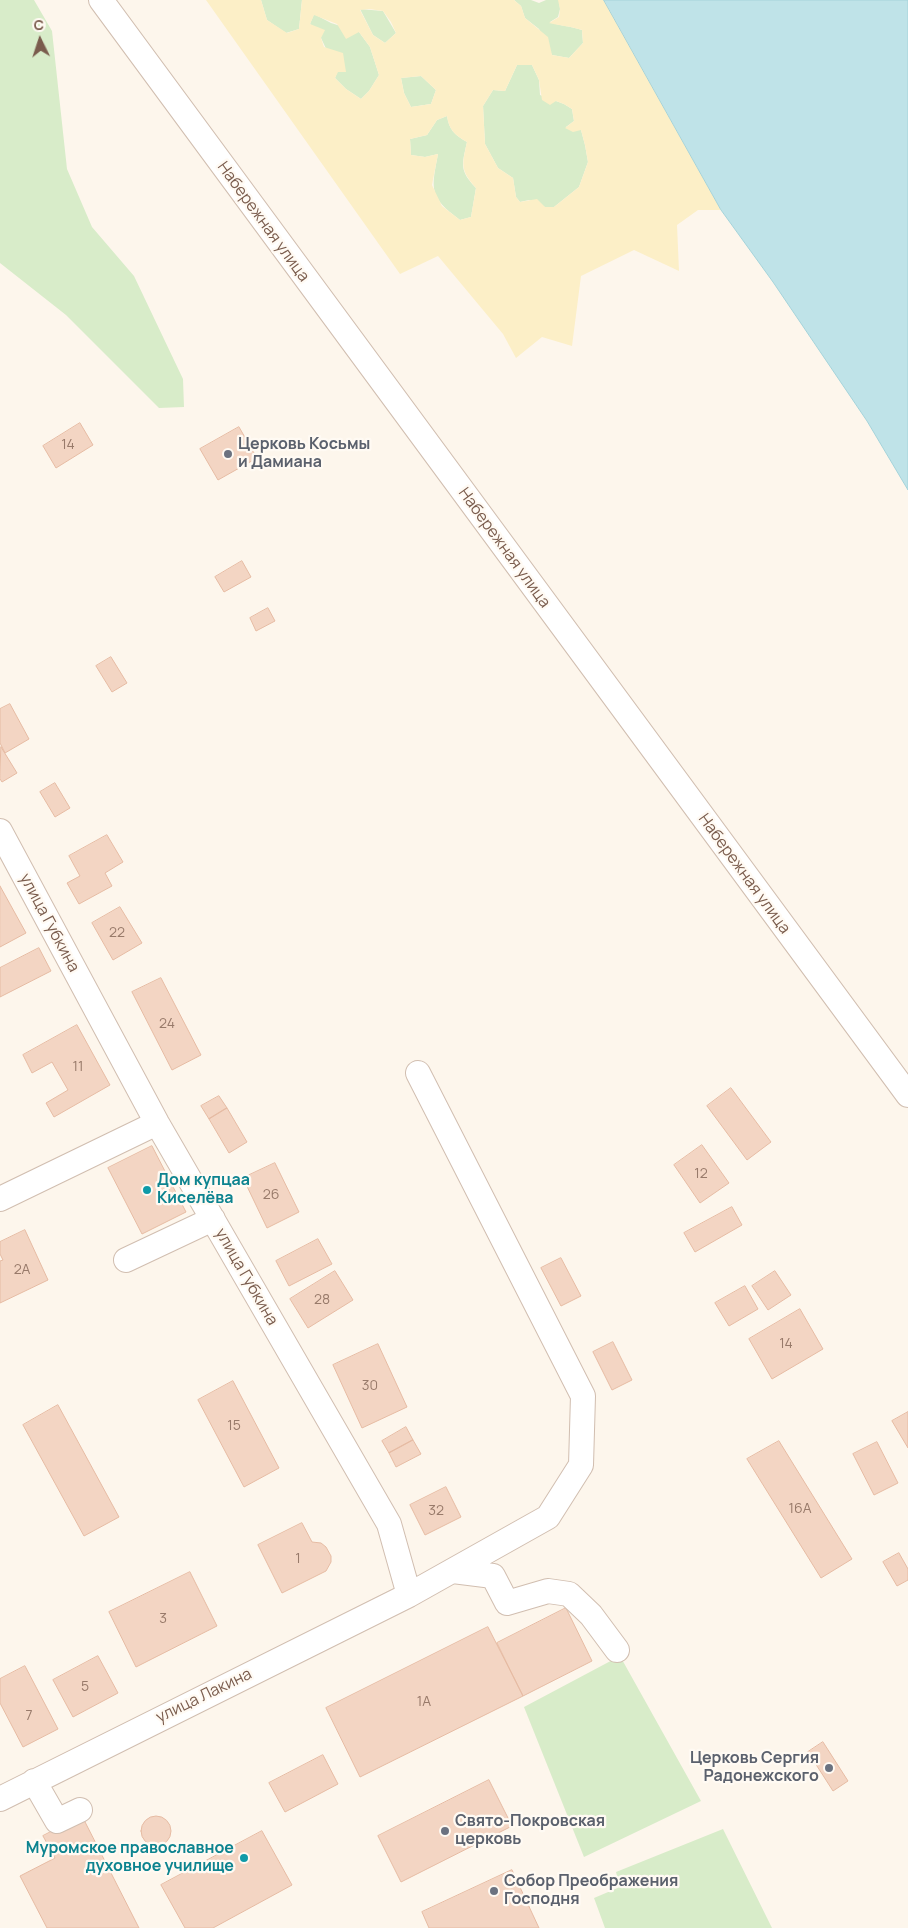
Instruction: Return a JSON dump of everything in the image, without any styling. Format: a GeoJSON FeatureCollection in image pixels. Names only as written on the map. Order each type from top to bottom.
{"type":"FeatureCollection","features":[{"type":"Feature","properties":{"kind":"street","name":"Набережная улица"},"geometry":{"type":"LineString","coordinates":[[101,0],[908,1095]]}},
{"type":"Feature","properties":{"kind":"street","name":"улица Губкина"},"geometry":{"type":"LineString","coordinates":[[0,831],[157,1123],[389,1524],[409,1595]]}},
{"type":"Feature","properties":{"kind":"street","name":"улица Лакина"},"geometry":{"type":"LineString","coordinates":[[0,1799],[409,1595],[548,1517],[581,1465],[583,1396],[418,1073]]}},
{"type":"Feature","properties":{"kind":"street"},"geometry":{"type":"LineString","coordinates":[[0,1199],[157,1123]]}},
{"type":"Feature","properties":{"kind":"street"},"geometry":{"type":"LineString","coordinates":[[126,1260],[213,1219]]}},
{"type":"Feature","properties":{"kind":"street"},"geometry":{"type":"LineString","coordinates":[[453,1571],[493,1576],[507,1604],[548,1591],[569,1594],[591,1615],[618,1650]]}},
{"type":"Feature","properties":{"kind":"street"},"geometry":{"type":"LineString","coordinates":[[34,1781],[57,1821],[80,1810]]}},
{"type":"Feature","properties":{"kind":"green space"},"geometry":{"type":"Polygon","coordinates":[[[0,0],[34,0],[52,31],[67,169],[92,227],[134,276],[183,379],[184,407],[159,408],[66,315],[0,263],[0,0]]]}},
{"type":"Feature","properties":{"kind":"green space"},"geometry":{"type":"Polygon","coordinates":[[[261,0],[302,0],[299,29],[286,33],[267,20],[261,0]]]}},
{"type":"Feature","properties":{"kind":"green space"},"geometry":{"type":"Polygon","coordinates":[[[514,0],[531,0],[539,3],[546,0],[559,0],[560,9],[558,17],[550,22],[582,30],[583,43],[569,58],[552,55],[539,29],[525,18],[521,6],[514,0]]]}},
{"type":"Feature","properties":{"kind":"green space"},"geometry":{"type":"Polygon","coordinates":[[[360,9],[383,11],[396,33],[385,43],[373,35],[360,9]]]}},
{"type":"Feature","properties":{"kind":"green space"},"geometry":{"type":"Polygon","coordinates":[[[314,14],[331,23],[359,32],[370,47],[379,75],[369,91],[361,99],[346,89],[335,78],[337,72],[321,38],[310,24],[314,14]]]}},
{"type":"Feature","properties":{"kind":"green space"},"geometry":{"type":"Polygon","coordinates":[[[517,65],[532,65],[539,80],[540,95],[572,109],[574,121],[566,127],[581,130],[585,145],[588,162],[579,187],[554,207],[545,207],[529,200],[520,202],[516,197],[513,178],[498,168],[485,144],[483,106],[493,90],[505,91],[517,65]]]}},
{"type":"Feature","properties":{"kind":"green space"},"geometry":{"type":"Polygon","coordinates":[[[421,76],[436,90],[431,104],[411,107],[404,93],[401,78],[421,76]]]}},
{"type":"Feature","properties":{"kind":"green space"},"geometry":{"type":"Polygon","coordinates":[[[447,116],[453,132],[467,142],[463,167],[464,172],[476,188],[471,217],[460,220],[443,205],[435,192],[434,176],[438,154],[425,157],[411,155],[410,139],[427,135],[437,120],[447,116]]]}},
{"type":"Feature","properties":{"kind":"green space"},"geometry":{"type":"Polygon","coordinates":[[[620,1656],[701,1801],[584,1857],[524,1707],[620,1656]]]}},
{"type":"Feature","properties":{"kind":"green space"},"geometry":{"type":"Polygon","coordinates":[[[723,1829],[772,1928],[605,1928],[594,1898],[620,1887],[616,1872],[723,1829]]]}},
{"type":"Feature","properties":{"kind":"sand"},"geometry":{"type":"Polygon","coordinates":[[[206,0],[261,0],[267,20],[287,33],[299,29],[302,0],[514,0],[521,6],[525,18],[548,37],[552,55],[569,58],[583,43],[582,30],[549,23],[559,17],[558,0],[604,0],[721,210],[698,210],[677,225],[679,271],[634,250],[581,276],[572,346],[542,337],[516,358],[503,334],[438,256],[400,274],[206,0]],[[360,10],[373,35],[385,43],[396,33],[383,11],[360,10]],[[314,15],[310,24],[325,30],[321,38],[324,47],[343,53],[346,72],[338,72],[335,78],[346,89],[361,99],[369,91],[379,75],[370,47],[359,32],[346,39],[337,24],[314,15]],[[517,65],[505,91],[493,90],[483,106],[485,144],[498,168],[513,178],[516,197],[520,202],[537,199],[545,207],[554,207],[579,187],[588,162],[581,130],[573,132],[565,128],[574,121],[572,109],[556,101],[550,105],[542,100],[539,80],[532,65],[517,65]],[[421,76],[401,78],[404,93],[411,107],[431,104],[436,90],[421,76]],[[447,116],[437,120],[427,135],[410,139],[411,155],[425,157],[438,154],[432,185],[442,206],[460,220],[471,217],[476,188],[465,172],[463,162],[467,142],[453,132],[447,116]]]}},
{"type":"Feature","properties":{"kind":"water"},"geometry":{"type":"Polygon","coordinates":[[[604,0],[908,0],[908,490],[867,421],[773,282],[721,210],[604,0]]]}},
{"type":"Feature","properties":{"kind":"building"},"geometry":{"type":"Polygon","coordinates":[[[80,423],[93,445],[56,468],[43,446],[80,423]]]}},
{"type":"Feature","properties":{"kind":"building","name":"Церковь Косьмы и Дамиана"},"geometry":{"type":"Polygon","coordinates":[[[239,427],[257,458],[218,480],[200,449],[239,427]]]}},
{"type":"Feature","properties":{"kind":"building"},"geometry":{"type":"Polygon","coordinates":[[[242,561],[251,577],[224,592],[215,577],[242,561]]]}},
{"type":"Feature","properties":{"kind":"building"},"geometry":{"type":"Polygon","coordinates":[[[268,608],[275,621],[256,631],[250,618],[268,608]]]}},
{"type":"Feature","properties":{"kind":"building"},"geometry":{"type":"Polygon","coordinates":[[[111,657],[127,683],[112,692],[96,666],[111,657]]]}},
{"type":"Feature","properties":{"kind":"building"},"geometry":{"type":"Polygon","coordinates":[[[10,704],[29,739],[5,753],[0,743],[0,709],[10,704]]]}},
{"type":"Feature","properties":{"kind":"building"},"geometry":{"type":"Polygon","coordinates":[[[1,747],[17,773],[2,782],[0,779],[1,747]]]}},
{"type":"Feature","properties":{"kind":"building"},"geometry":{"type":"Polygon","coordinates":[[[55,783],[70,808],[55,817],[40,792],[55,783]]]}},
{"type":"Feature","properties":{"kind":"building"},"geometry":{"type":"Polygon","coordinates":[[[107,835],[123,862],[105,873],[112,886],[79,904],[67,883],[80,876],[69,856],[107,835]]]}},
{"type":"Feature","properties":{"kind":"building"},"geometry":{"type":"Polygon","coordinates":[[[0,886],[26,933],[0,947],[0,886]]]}},
{"type":"Feature","properties":{"kind":"building"},"geometry":{"type":"Polygon","coordinates":[[[120,907],[142,943],[113,960],[92,923],[120,907]]]}},
{"type":"Feature","properties":{"kind":"building"},"geometry":{"type":"Polygon","coordinates":[[[39,948],[51,971],[0,997],[0,968],[39,948]]]}},
{"type":"Feature","properties":{"kind":"building"},"geometry":{"type":"Polygon","coordinates":[[[161,978],[201,1055],[172,1070],[132,992],[161,978]]]}},
{"type":"Feature","properties":{"kind":"building"},"geometry":{"type":"Polygon","coordinates":[[[77,1025],[110,1085],[54,1117],[46,1103],[68,1090],[52,1062],[32,1073],[23,1055],[77,1025]]]}},
{"type":"Feature","properties":{"kind":"building"},"geometry":{"type":"Polygon","coordinates":[[[731,1088],[771,1142],[747,1160],[707,1106],[731,1088]]]}},
{"type":"Feature","properties":{"kind":"building"},"geometry":{"type":"Polygon","coordinates":[[[219,1096],[227,1108],[209,1119],[201,1106],[219,1096]]]}},
{"type":"Feature","properties":{"kind":"building"},"geometry":{"type":"Polygon","coordinates":[[[227,1108],[247,1142],[229,1153],[209,1119],[227,1108]]]}},
{"type":"Feature","properties":{"kind":"building"},"geometry":{"type":"Polygon","coordinates":[[[702,1145],[729,1183],[700,1203],[674,1165],[702,1145]]]}},
{"type":"Feature","properties":{"kind":"building","name":"Дом купцаа Киселёва"},"geometry":{"type":"Polygon","coordinates":[[[152,1146],[186,1212],[142,1234],[108,1168],[152,1146]]]}},
{"type":"Feature","properties":{"kind":"building"},"geometry":{"type":"Polygon","coordinates":[[[275,1163],[299,1212],[267,1228],[243,1178],[275,1163]]]}},
{"type":"Feature","properties":{"kind":"building"},"geometry":{"type":"Polygon","coordinates":[[[732,1207],[742,1225],[695,1252],[684,1233],[732,1207]]]}},
{"type":"Feature","properties":{"kind":"building"},"geometry":{"type":"Polygon","coordinates":[[[25,1230],[48,1280],[0,1303],[0,1261],[3,1260],[0,1254],[0,1242],[25,1230]]]}},
{"type":"Feature","properties":{"kind":"building"},"geometry":{"type":"Polygon","coordinates":[[[318,1239],[332,1264],[289,1286],[276,1261],[318,1239]]]}},
{"type":"Feature","properties":{"kind":"building"},"geometry":{"type":"Polygon","coordinates":[[[561,1258],[581,1296],[561,1306],[541,1268],[561,1258]]]}},
{"type":"Feature","properties":{"kind":"building"},"geometry":{"type":"Polygon","coordinates":[[[335,1271],[353,1300],[308,1328],[290,1299],[335,1271]]]}},
{"type":"Feature","properties":{"kind":"building"},"geometry":{"type":"Polygon","coordinates":[[[775,1271],[791,1295],[768,1310],[752,1286],[775,1271]]]}},
{"type":"Feature","properties":{"kind":"building"},"geometry":{"type":"Polygon","coordinates":[[[745,1286],[758,1309],[729,1326],[715,1303],[745,1286]]]}},
{"type":"Feature","properties":{"kind":"building"},"geometry":{"type":"Polygon","coordinates":[[[800,1309],[823,1349],[772,1379],[749,1339],[800,1309]]]}},
{"type":"Feature","properties":{"kind":"building"},"geometry":{"type":"Polygon","coordinates":[[[613,1342],[632,1380],[612,1390],[593,1352],[613,1342]]]}},
{"type":"Feature","properties":{"kind":"building"},"geometry":{"type":"Polygon","coordinates":[[[378,1344],[407,1407],[362,1428],[333,1365],[378,1344]]]}},
{"type":"Feature","properties":{"kind":"building"},"geometry":{"type":"Polygon","coordinates":[[[233,1381],[279,1468],[244,1487],[198,1400],[233,1381]]]}},
{"type":"Feature","properties":{"kind":"building"},"geometry":{"type":"Polygon","coordinates":[[[58,1405],[119,1517],[84,1536],[23,1425],[58,1405]]]}},
{"type":"Feature","properties":{"kind":"building"},"geometry":{"type":"Polygon","coordinates":[[[908,1412],[908,1448],[892,1421],[908,1412]]]}},
{"type":"Feature","properties":{"kind":"building"},"geometry":{"type":"Polygon","coordinates":[[[406,1427],[413,1440],[389,1453],[382,1441],[406,1427]]]}},
{"type":"Feature","properties":{"kind":"building"},"geometry":{"type":"Polygon","coordinates":[[[413,1440],[421,1454],[396,1467],[389,1453],[413,1440]]]}},
{"type":"Feature","properties":{"kind":"building"},"geometry":{"type":"Polygon","coordinates":[[[779,1441],[852,1559],[821,1578],[747,1459],[779,1441]]]}},
{"type":"Feature","properties":{"kind":"building"},"geometry":{"type":"Polygon","coordinates":[[[877,1442],[898,1483],[874,1495],[853,1454],[877,1442]]]}},
{"type":"Feature","properties":{"kind":"building"},"geometry":{"type":"Polygon","coordinates":[[[446,1487],[461,1517],[425,1535],[410,1505],[446,1487]]]}},
{"type":"Feature","properties":{"kind":"building"},"geometry":{"type":"Polygon","coordinates":[[[302,1523],[312,1542],[321,1543],[326,1547],[331,1556],[331,1562],[326,1571],[282,1593],[258,1545],[302,1523]]]}},
{"type":"Feature","properties":{"kind":"building"},"geometry":{"type":"Polygon","coordinates":[[[899,1553],[908,1569],[908,1580],[897,1586],[883,1562],[899,1553]]]}},
{"type":"Feature","properties":{"kind":"building"},"geometry":{"type":"Polygon","coordinates":[[[190,1572],[217,1626],[136,1667],[109,1612],[190,1572]]]}},
{"type":"Feature","properties":{"kind":"building"},"geometry":{"type":"Polygon","coordinates":[[[566,1608],[592,1661],[523,1696],[497,1643],[566,1608]]]}},
{"type":"Feature","properties":{"kind":"building"},"geometry":{"type":"Polygon","coordinates":[[[488,1627],[523,1696],[360,1777],[326,1708],[488,1627]]]}},
{"type":"Feature","properties":{"kind":"building"},"geometry":{"type":"Polygon","coordinates":[[[98,1656],[118,1693],[73,1717],[53,1680],[98,1656]]]}},
{"type":"Feature","properties":{"kind":"building"},"geometry":{"type":"Polygon","coordinates":[[[25,1666],[58,1729],[23,1747],[0,1703],[0,1679],[25,1666]]]}},
{"type":"Feature","properties":{"kind":"building","name":"Церковь Сергия Радонежского"},"geometry":{"type":"Polygon","coordinates":[[[823,1742],[848,1781],[833,1791],[808,1752],[823,1742]]]}},
{"type":"Feature","properties":{"kind":"building"},"geometry":{"type":"Polygon","coordinates":[[[323,1755],[338,1784],[285,1812],[269,1783],[323,1755]]]}},
{"type":"Feature","properties":{"kind":"building","name":"Свято-Покровская церковь"},"geometry":{"type":"Polygon","coordinates":[[[489,1780],[512,1826],[401,1882],[378,1836],[489,1780]]]}},
{"type":"Feature","properties":{"kind":"building"},"geometry":{"type":"Polygon","coordinates":[[[82,1816],[139,1928],[47,1928],[20,1876],[55,1858],[43,1836],[82,1816]]]}},
{"type":"Feature","properties":{"kind":"building"},"geometry":{"type":"Polygon","coordinates":[[[156,1816],[167,1820],[171,1831],[167,1842],[156,1846],[145,1842],[141,1831],[145,1820],[156,1816]]]}},
{"type":"Feature","properties":{"kind":"building","name":"Муромское православное духовное училище"},"geometry":{"type":"Polygon","coordinates":[[[262,1831],[292,1885],[213,1928],[185,1928],[161,1885],[262,1831]]]}},
{"type":"Feature","properties":{"kind":"building","name":"Собор Преображения Господня"},"geometry":{"type":"Polygon","coordinates":[[[512,1870],[539,1928],[429,1928],[422,1912],[512,1870]]]}},
{"type":"Feature","properties":{"kind":"place","name":"Церковь Косьмы и Дамиана"},"geometry":{"type":"Point","coordinates":[228,454]}},
{"type":"Feature","properties":{"kind":"place","name":"Дом купцаа Киселёва"},"geometry":{"type":"Point","coordinates":[147,1190]}},
{"type":"Feature","properties":{"kind":"place","name":"Церковь Сергия Радонежского"},"geometry":{"type":"Point","coordinates":[829,1768]}},
{"type":"Feature","properties":{"kind":"place","name":"Свято-Покровская церковь"},"geometry":{"type":"Point","coordinates":[445,1831]}},
{"type":"Feature","properties":{"kind":"place","name":"Муромское православное духовное училище"},"geometry":{"type":"Point","coordinates":[244,1858]}},
{"type":"Feature","properties":{"kind":"place","name":"Собор Преображения Господня"},"geometry":{"type":"Point","coordinates":[494,1891]}}]}
